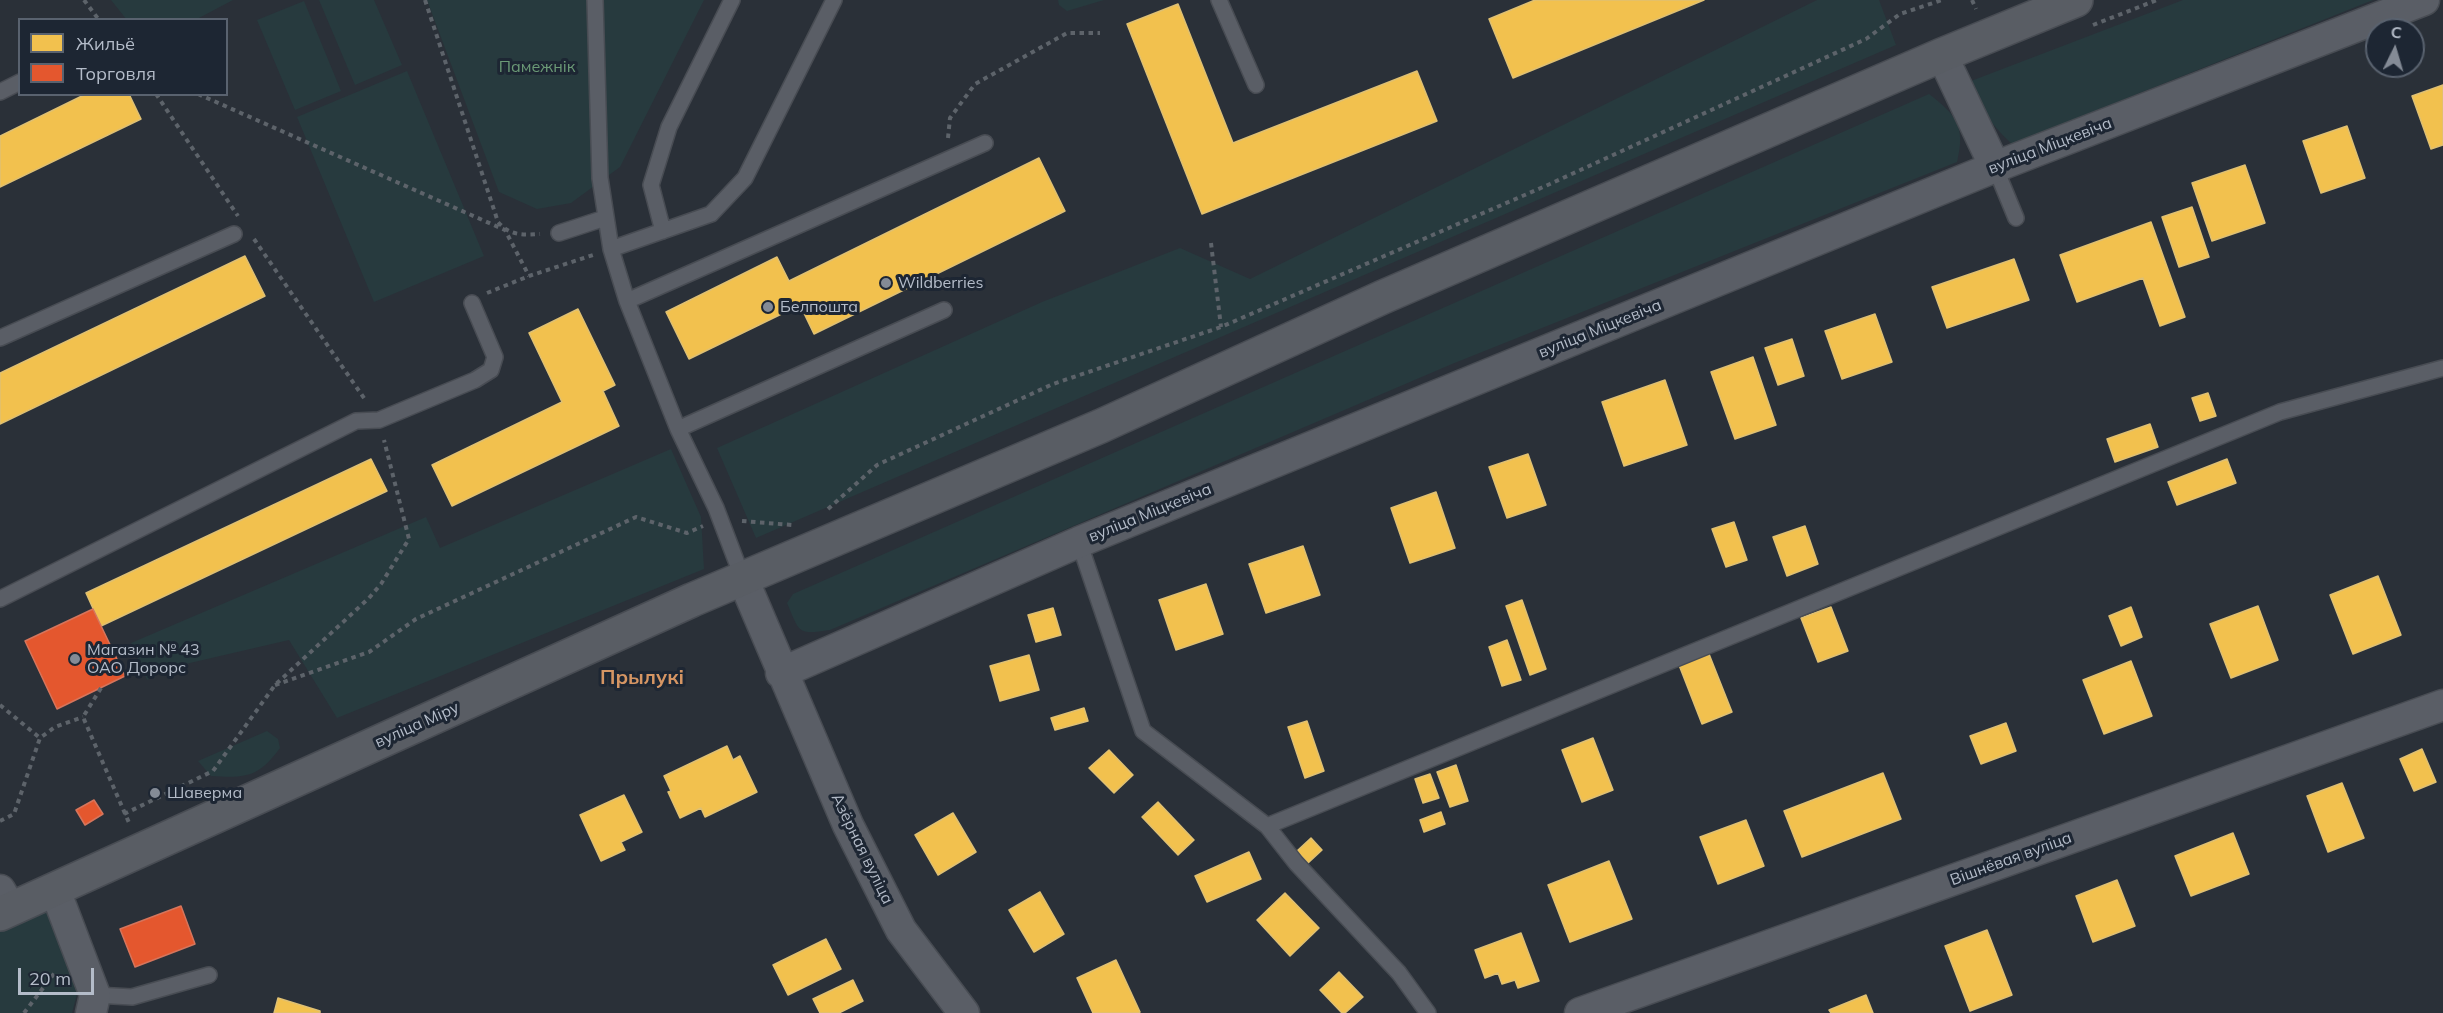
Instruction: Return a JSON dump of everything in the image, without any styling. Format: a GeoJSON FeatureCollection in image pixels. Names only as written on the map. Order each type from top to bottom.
{"type":"FeatureCollection","features":[{"type":"Feature","properties":{"kind":"street","name":"вуліца Міру"},"geometry":{"type":"LineString","coordinates":[[4,905],[55,890],[743,579],[811,534],[1101,426],[1383,297],[1942,55],[2076,0]]}},
{"type":"Feature","properties":{"kind":"street","name":"вуліца Міцкевіча"},"geometry":{"type":"LineString","coordinates":[[781,673],[1079,542],[1995,167],[2424,0]]}},
{"type":"Feature","properties":{"kind":"street"},"geometry":{"type":"LineString","coordinates":[[1942,55],[1995,167]]}},
{"type":"Feature","properties":{"kind":"street","name":"Азёрная вуліца"},"geometry":{"type":"LineString","coordinates":[[743,579],[781,673],[848,825],[902,930],[964,1013]]}},
{"type":"Feature","properties":{"kind":"street","name":"Вішнёвая вуліца"},"geometry":{"type":"LineString","coordinates":[[1580,1013],[2443,705]]}},
{"type":"Feature","properties":{"kind":"street"},"geometry":{"type":"LineString","coordinates":[[55,890],[93,1004]]}},
{"type":"Feature","properties":{"kind":"lane"},"geometry":{"type":"LineString","coordinates":[[595,0],[600,178],[604,218],[611,249],[627,301],[678,429],[720,519],[743,579]]}},
{"type":"Feature","properties":{"kind":"lane"},"geometry":{"type":"LineString","coordinates":[[663,231],[651,185],[669,127],[732,0]]}},
{"type":"Feature","properties":{"kind":"lane"},"geometry":{"type":"LineString","coordinates":[[611,249],[711,214],[745,178],[834,0]]}},
{"type":"Feature","properties":{"kind":"lane"},"geometry":{"type":"LineString","coordinates":[[1220,0],[1256,85]]}},
{"type":"Feature","properties":{"kind":"lane"},"geometry":{"type":"LineString","coordinates":[[0,92],[18,83]]}},
{"type":"Feature","properties":{"kind":"lane"},"geometry":{"type":"LineString","coordinates":[[627,301],[985,143]]}},
{"type":"Feature","properties":{"kind":"lane"},"geometry":{"type":"LineString","coordinates":[[1995,167],[2016,218]]}},
{"type":"Feature","properties":{"kind":"lane"},"geometry":{"type":"LineString","coordinates":[[559,233],[604,218]]}},
{"type":"Feature","properties":{"kind":"lane"},"geometry":{"type":"LineString","coordinates":[[0,338],[234,234]]}},
{"type":"Feature","properties":{"kind":"lane"},"geometry":{"type":"LineString","coordinates":[[0,599],[356,421],[379,420],[475,380],[491,369],[495,357],[472,303]]}},
{"type":"Feature","properties":{"kind":"lane"},"geometry":{"type":"LineString","coordinates":[[678,429],[944,310]]}},
{"type":"Feature","properties":{"kind":"lane"},"geometry":{"type":"LineString","coordinates":[[1267,826],[2280,412],[2443,368]]}},
{"type":"Feature","properties":{"kind":"lane"},"geometry":{"type":"LineString","coordinates":[[1079,542],[1143,731],[1267,826],[1296,863],[1400,973],[1428,1013]]}},
{"type":"Feature","properties":{"kind":"lane"},"geometry":{"type":"LineString","coordinates":[[93,1004],[132,997],[209,975]]}},
{"type":"Feature","properties":{"kind":"path"},"geometry":{"type":"LineString","coordinates":[[84,0],[98,18]]}},
{"type":"Feature","properties":{"kind":"path"},"geometry":{"type":"LineString","coordinates":[[425,0],[498,222],[505,230],[529,276]]}},
{"type":"Feature","properties":{"kind":"path"},"geometry":{"type":"LineString","coordinates":[[826,511],[877,465],[1053,384],[1221,327],[1572,174],[1866,39],[1900,14],[1942,0]]}},
{"type":"Feature","properties":{"kind":"path"},"geometry":{"type":"LineString","coordinates":[[946,160],[950,118],[975,84],[1067,33],[1100,33]]}},
{"type":"Feature","properties":{"kind":"path"},"geometry":{"type":"LineString","coordinates":[[157,96],[240,218]]}},
{"type":"Feature","properties":{"kind":"path"},"geometry":{"type":"LineString","coordinates":[[203,96],[517,235],[559,233]]}},
{"type":"Feature","properties":{"kind":"path"},"geometry":{"type":"LineString","coordinates":[[124,814],[213,771],[275,685],[369,598],[381,584],[409,539],[379,420],[252,237]]}},
{"type":"Feature","properties":{"kind":"path"},"geometry":{"type":"LineString","coordinates":[[1211,243],[1221,327]]}},
{"type":"Feature","properties":{"kind":"path"},"geometry":{"type":"LineString","coordinates":[[472,303],[493,290],[529,276],[611,249]]}},
{"type":"Feature","properties":{"kind":"path"},"geometry":{"type":"LineString","coordinates":[[275,685],[369,652],[416,619],[636,517],[687,533],[720,519],[811,534]]}},
{"type":"Feature","properties":{"kind":"path"},"geometry":{"type":"LineString","coordinates":[[0,821],[14,814],[40,738],[54,727],[83,717],[101,688]]}},
{"type":"Feature","properties":{"kind":"path"},"geometry":{"type":"LineString","coordinates":[[0,705],[40,738]]}},
{"type":"Feature","properties":{"kind":"path"},"geometry":{"type":"LineString","coordinates":[[83,717],[124,814],[145,850]]}},
{"type":"Feature","properties":{"kind":"path"},"geometry":{"type":"LineString","coordinates":[[24,1013],[75,946]]}},
{"type":"Feature","properties":{"kind":"green space"},"geometry":{"type":"Polygon","coordinates":[[[111,0],[233,0],[199,18],[125,18],[111,0]]]}},
{"type":"Feature","properties":{"kind":"green space"},"geometry":{"type":"Polygon","coordinates":[[[319,0],[374,0],[402,65],[355,85],[319,0]]]}},
{"type":"Feature","properties":{"kind":"green space","name":"Памежнік"},"geometry":{"type":"Polygon","coordinates":[[[427,0],[704,0],[620,167],[571,203],[537,209],[499,192],[427,0]]]}},
{"type":"Feature","properties":{"kind":"green space"},"geometry":{"type":"Polygon","coordinates":[[[1058,0],[1104,0],[1067,11],[1059,5],[1058,0]]]}},
{"type":"Feature","properties":{"kind":"green space"},"geometry":{"type":"Polygon","coordinates":[[[1817,0],[1879,0],[1896,45],[756,538],[717,448],[1042,302],[1180,248],[1250,279],[1817,0]]]}},
{"type":"Feature","properties":{"kind":"green space"},"geometry":{"type":"Polygon","coordinates":[[[2183,0],[2373,0],[2012,144],[1992,123],[1981,107],[1971,81],[2183,0]]]}},
{"type":"Feature","properties":{"kind":"green space"},"geometry":{"type":"Polygon","coordinates":[[[304,1],[341,91],[295,110],[257,20],[304,1]]]}},
{"type":"Feature","properties":{"kind":"green space"},"geometry":{"type":"Polygon","coordinates":[[[407,71],[484,256],[374,302],[297,117],[407,71]]]}},
{"type":"Feature","properties":{"kind":"green space"},"geometry":{"type":"Polygon","coordinates":[[[1929,94],[1946,108],[1956,122],[1960,139],[1957,162],[1452,364],[830,630],[805,632],[795,621],[787,603],[793,594],[1929,94]]]}},
{"type":"Feature","properties":{"kind":"green space"},"geometry":{"type":"Polygon","coordinates":[[[671,449],[701,517],[704,569],[337,718],[289,640],[177,666],[147,680],[131,643],[426,517],[440,548],[671,449]]]}},
{"type":"Feature","properties":{"kind":"green space"},"geometry":{"type":"Polygon","coordinates":[[[267,731],[278,739],[280,748],[258,771],[233,777],[211,776],[198,761],[267,731]]]}},
{"type":"Feature","properties":{"kind":"green space"},"geometry":{"type":"Polygon","coordinates":[[[68,892],[90,945],[72,1013],[0,1013],[0,923],[68,892]]]}},
{"type":"Feature","properties":{"kind":"building: Жильё"},"geometry":{"type":"Polygon","coordinates":[[[1535,0],[1704,0],[1513,78],[1489,19],[1535,0]]]}},
{"type":"Feature","properties":{"kind":"building: Жильё"},"geometry":{"type":"Polygon","coordinates":[[[1178,4],[1233,143],[1417,71],[1437,121],[1202,214],[1127,24],[1178,4]]]}},
{"type":"Feature","properties":{"kind":"building: Жильё"},"geometry":{"type":"Polygon","coordinates":[[[2443,85],[2443,145],[2431,149],[2412,96],[2443,85]]]}},
{"type":"Feature","properties":{"kind":"building: Жильё"},"geometry":{"type":"Polygon","coordinates":[[[82,96],[130,96],[141,119],[0,187],[0,136],[82,96]]]}},
{"type":"Feature","properties":{"kind":"building: Жильё"},"geometry":{"type":"Polygon","coordinates":[[[2347,126],[2365,178],[2321,193],[2303,141],[2347,126]]]}},
{"type":"Feature","properties":{"kind":"building: Жильё"},"geometry":{"type":"Polygon","coordinates":[[[1039,158],[1065,211],[814,334],[800,305],[689,359],[666,312],[777,257],[789,281],[1039,158]]]}},
{"type":"Feature","properties":{"kind":"building: Жильё"},"geometry":{"type":"Polygon","coordinates":[[[2245,165],[2265,223],[2212,241],[2192,183],[2245,165]]]}},
{"type":"Feature","properties":{"kind":"building: Жильё"},"geometry":{"type":"Polygon","coordinates":[[[2192,207],[2209,257],[2179,267],[2162,217],[2192,207]]]}},
{"type":"Feature","properties":{"kind":"building: Жильё"},"geometry":{"type":"Polygon","coordinates":[[[2151,222],[2185,317],[2160,326],[2143,278],[2077,302],[2060,255],[2151,222]]]}},
{"type":"Feature","properties":{"kind":"building: Жильё"},"geometry":{"type":"Polygon","coordinates":[[[245,256],[265,296],[0,424],[0,373],[245,256]]]}},
{"type":"Feature","properties":{"kind":"building: Жильё"},"geometry":{"type":"Polygon","coordinates":[[[2014,259],[2029,300],[1947,328],[1932,287],[2014,259]]]}},
{"type":"Feature","properties":{"kind":"building: Жильё"},"geometry":{"type":"Polygon","coordinates":[[[578,309],[615,385],[603,391],[619,426],[452,506],[432,465],[562,402],[529,333],[578,309]]]}},
{"type":"Feature","properties":{"kind":"building: Жильё"},"geometry":{"type":"Polygon","coordinates":[[[1875,314],[1892,362],[1842,379],[1825,331],[1875,314]]]}},
{"type":"Feature","properties":{"kind":"building: Жильё"},"geometry":{"type":"Polygon","coordinates":[[[1792,339],[1804,376],[1778,385],[1765,348],[1792,339]]]}},
{"type":"Feature","properties":{"kind":"building: Жильё"},"geometry":{"type":"Polygon","coordinates":[[[1753,357],[1776,425],[1735,439],[1711,372],[1753,357]]]}},
{"type":"Feature","properties":{"kind":"building: Жильё"},"geometry":{"type":"Polygon","coordinates":[[[1665,380],[1687,445],[1624,466],[1602,402],[1665,380]]]}},
{"type":"Feature","properties":{"kind":"building: Жильё"},"geometry":{"type":"Polygon","coordinates":[[[2208,393],[2216,416],[2200,421],[2192,398],[2208,393]]]}},
{"type":"Feature","properties":{"kind":"building: Жильё"},"geometry":{"type":"Polygon","coordinates":[[[2150,424],[2158,447],[2115,462],[2107,439],[2150,424]]]}},
{"type":"Feature","properties":{"kind":"building: Жильё"},"geometry":{"type":"Polygon","coordinates":[[[1528,454],[1546,505],[1507,518],[1489,467],[1528,454]]]}},
{"type":"Feature","properties":{"kind":"building: Жильё"},"geometry":{"type":"Polygon","coordinates":[[[371,459],[387,491],[101,626],[86,593],[371,459]]]}},
{"type":"Feature","properties":{"kind":"building: Жильё"},"geometry":{"type":"Polygon","coordinates":[[[2227,459],[2236,483],[2177,505],[2168,482],[2227,459]]]}},
{"type":"Feature","properties":{"kind":"building: Жильё"},"geometry":{"type":"Polygon","coordinates":[[[1436,492],[1455,548],[1410,563],[1391,508],[1436,492]]]}},
{"type":"Feature","properties":{"kind":"building: Жильё"},"geometry":{"type":"Polygon","coordinates":[[[1734,522],[1747,560],[1726,567],[1712,529],[1734,522]]]}},
{"type":"Feature","properties":{"kind":"building: Жильё"},"geometry":{"type":"Polygon","coordinates":[[[1805,526],[1818,564],[1787,576],[1773,537],[1805,526]]]}},
{"type":"Feature","properties":{"kind":"building: Жильё"},"geometry":{"type":"Polygon","coordinates":[[[1303,546],[1320,595],[1266,613],[1249,564],[1303,546]]]}},
{"type":"Feature","properties":{"kind":"building: Жильё"},"geometry":{"type":"Polygon","coordinates":[[[2378,576],[2401,635],[2353,654],[2330,595],[2378,576]]]}},
{"type":"Feature","properties":{"kind":"building: Жильё"},"geometry":{"type":"Polygon","coordinates":[[[1206,584],[1223,634],[1176,650],[1159,600],[1206,584]]]}},
{"type":"Feature","properties":{"kind":"building: Жильё"},"geometry":{"type":"Polygon","coordinates":[[[1522,600],[1546,669],[1530,675],[1506,606],[1522,600]]]}},
{"type":"Feature","properties":{"kind":"building: Жильё"},"geometry":{"type":"Polygon","coordinates":[[[2258,606],[2278,660],[2231,678],[2210,624],[2258,606]]]}},
{"type":"Feature","properties":{"kind":"building: Жильё"},"geometry":{"type":"Polygon","coordinates":[[[1831,607],[1848,651],[1818,662],[1801,618],[1831,607]]]}},
{"type":"Feature","properties":{"kind":"building: Жильё"},"geometry":{"type":"Polygon","coordinates":[[[2131,607],[2142,637],[2121,646],[2109,616],[2131,607]]]}},
{"type":"Feature","properties":{"kind":"building: Жильё"},"geometry":{"type":"Polygon","coordinates":[[[1053,608],[1061,635],[1036,642],[1028,615],[1053,608]]]}},
{"type":"Feature","properties":{"kind":"building: Жильё"},"geometry":{"type":"Polygon","coordinates":[[[1507,640],[1521,680],[1502,686],[1489,647],[1507,640]]]}},
{"type":"Feature","properties":{"kind":"building: Жильё"},"geometry":{"type":"Polygon","coordinates":[[[1709,654],[1732,712],[1702,724],[1679,665],[1709,654]]]}},
{"type":"Feature","properties":{"kind":"building: Жильё"},"geometry":{"type":"Polygon","coordinates":[[[1029,655],[1039,690],[1000,701],[990,666],[1029,655]]]}},
{"type":"Feature","properties":{"kind":"building: Жильё"},"geometry":{"type":"Polygon","coordinates":[[[2131,661],[2152,716],[2104,734],[2083,680],[2131,661]]]}},
{"type":"Feature","properties":{"kind":"building: Жильё"},"geometry":{"type":"Polygon","coordinates":[[[1084,708],[1088,721],[1055,730],[1051,718],[1084,708]]]}},
{"type":"Feature","properties":{"kind":"building: Жильё"},"geometry":{"type":"Polygon","coordinates":[[[1307,721],[1324,771],[1305,778],[1288,727],[1307,721]]]}},
{"type":"Feature","properties":{"kind":"building: Жильё"},"geometry":{"type":"Polygon","coordinates":[[[2006,723],[2016,751],[1981,764],[1970,736],[2006,723]]]}},
{"type":"Feature","properties":{"kind":"building: Жильё"},"geometry":{"type":"Polygon","coordinates":[[[1593,738],[1613,790],[1582,802],[1562,750],[1593,738]]]}},
{"type":"Feature","properties":{"kind":"building: Жильё"},"geometry":{"type":"Polygon","coordinates":[[[727,746],[733,760],[740,756],[757,792],[705,817],[701,808],[680,818],[668,792],[671,791],[664,776],[727,746]]]}},
{"type":"Feature","properties":{"kind":"building: Жильё"},"geometry":{"type":"Polygon","coordinates":[[[2422,749],[2436,782],[2414,791],[2400,759],[2422,749]]]}},
{"type":"Feature","properties":{"kind":"building: Жильё"},"geometry":{"type":"Polygon","coordinates":[[[1109,750],[1133,775],[1114,793],[1089,768],[1109,750]]]}},
{"type":"Feature","properties":{"kind":"building: Жильё"},"geometry":{"type":"Polygon","coordinates":[[[1456,765],[1468,801],[1450,807],[1437,772],[1456,765]]]}},
{"type":"Feature","properties":{"kind":"building: Жильё"},"geometry":{"type":"Polygon","coordinates":[[[1883,773],[1901,819],[1802,857],[1784,811],[1883,773]]]}},
{"type":"Feature","properties":{"kind":"building: Жильё"},"geometry":{"type":"Polygon","coordinates":[[[1430,774],[1439,798],[1423,803],[1415,779],[1430,774]]]}},
{"type":"Feature","properties":{"kind":"building: Жильё"},"geometry":{"type":"Polygon","coordinates":[[[2342,783],[2364,838],[2328,852],[2307,796],[2342,783]]]}},
{"type":"Feature","properties":{"kind":"building: Жильё"},"geometry":{"type":"Polygon","coordinates":[[[624,795],[642,832],[621,842],[625,850],[601,861],[580,815],[624,795]]]}},
{"type":"Feature","properties":{"kind":"building: Жильё"},"geometry":{"type":"Polygon","coordinates":[[[1158,802],[1194,840],[1178,855],[1142,817],[1158,802]]]}},
{"type":"Feature","properties":{"kind":"building: Жильё"},"geometry":{"type":"Polygon","coordinates":[[[1441,812],[1445,824],[1424,832],[1420,820],[1441,812]]]}},
{"type":"Feature","properties":{"kind":"building: Жильё"},"geometry":{"type":"Polygon","coordinates":[[[953,813],[976,852],[938,875],[915,835],[953,813]]]}},
{"type":"Feature","properties":{"kind":"building: Жильё"},"geometry":{"type":"Polygon","coordinates":[[[1746,820],[1764,866],[1718,884],[1700,837],[1746,820]]]}},
{"type":"Feature","properties":{"kind":"building: Жильё"},"geometry":{"type":"Polygon","coordinates":[[[2233,833],[2249,874],[2191,896],[2175,856],[2233,833]]]}},
{"type":"Feature","properties":{"kind":"building: Жильё"},"geometry":{"type":"Polygon","coordinates":[[[1311,838],[1322,850],[1308,863],[1297,851],[1311,838]]]}},
{"type":"Feature","properties":{"kind":"building: Жильё"},"geometry":{"type":"Polygon","coordinates":[[[1249,852],[1261,879],[1207,902],[1195,876],[1249,852]]]}},
{"type":"Feature","properties":{"kind":"building: Жильё"},"geometry":{"type":"Polygon","coordinates":[[[1609,861],[1632,919],[1570,942],[1548,885],[1609,861]]]}},
{"type":"Feature","properties":{"kind":"building: Жильё"},"geometry":{"type":"Polygon","coordinates":[[[2117,880],[2135,926],[2093,942],[2076,896],[2117,880]]]}},
{"type":"Feature","properties":{"kind":"building: Жильё"},"geometry":{"type":"Polygon","coordinates":[[[1040,892],[1064,934],[1034,952],[1009,910],[1040,892]]]}},
{"type":"Feature","properties":{"kind":"building: Жильё"},"geometry":{"type":"Polygon","coordinates":[[[1285,893],[1319,928],[1290,956],[1257,920],[1285,893]]]}},
{"type":"Feature","properties":{"kind":"building: Жильё"},"geometry":{"type":"Polygon","coordinates":[[[1987,930],[2012,995],[1970,1011],[1945,946],[1987,930]]]}},
{"type":"Feature","properties":{"kind":"building: Жильё"},"geometry":{"type":"Polygon","coordinates":[[[1521,933],[1539,981],[1518,988],[1515,980],[1502,984],[1498,973],[1485,978],[1475,950],[1521,933]]]}},
{"type":"Feature","properties":{"kind":"building: Жильё"},"geometry":{"type":"Polygon","coordinates":[[[826,939],[841,969],[788,995],[773,965],[826,939]]]}},
{"type":"Feature","properties":{"kind":"building: Жильё"},"geometry":{"type":"Polygon","coordinates":[[[1116,960],[1140,1012],[1093,1013],[1077,978],[1116,960]]]}},
{"type":"Feature","properties":{"kind":"building: Жильё"},"geometry":{"type":"Polygon","coordinates":[[[1339,972],[1363,997],[1345,1013],[1342,1013],[1320,990],[1339,972]]]}},
{"type":"Feature","properties":{"kind":"building: Жильё"},"geometry":{"type":"Polygon","coordinates":[[[853,980],[863,1001],[839,1013],[820,1013],[813,999],[853,980]]]}},
{"type":"Feature","properties":{"kind":"building: Жильё"},"geometry":{"type":"Polygon","coordinates":[[[1866,995],[1873,1013],[1831,1013],[1829,1010],[1866,995]]]}},
{"type":"Feature","properties":{"kind":"building: Жильё"},"geometry":{"type":"Polygon","coordinates":[[[278,998],[320,1011],[320,1013],[274,1013],[278,998]]]}},
{"type":"Feature","properties":{"kind":"building: Торговля","name":"Магазин № 43 ОАО Дорорс"},"geometry":{"type":"Polygon","coordinates":[[[93,609],[125,676],[57,709],[25,641],[93,609]]]}},
{"type":"Feature","properties":{"kind":"building: Торговля"},"geometry":{"type":"Polygon","coordinates":[[[94,800],[103,814],[85,825],[76,810],[94,800]]]}},
{"type":"Feature","properties":{"kind":"building: Торговля"},"geometry":{"type":"Polygon","coordinates":[[[181,906],[195,944],[135,967],[120,929],[181,906]]]}},
{"type":"Feature","properties":{"kind":"place","name":"Wildberries"},"geometry":{"type":"Point","coordinates":[886,283]}},
{"type":"Feature","properties":{"kind":"place","name":"Белпошта"},"geometry":{"type":"Point","coordinates":[768,307]}},
{"type":"Feature","properties":{"kind":"place","name":"Магазин № 43 ОАО Дорорс"},"geometry":{"type":"Point","coordinates":[75,659]}},
{"type":"Feature","properties":{"kind":"place","name":"Шаверма"},"geometry":{"type":"Point","coordinates":[155,793]}},
{"type":"Feature","properties":{"kind":"district","name":"Прылукі"},"geometry":{"type":"Point","coordinates":[642,678]}}]}
